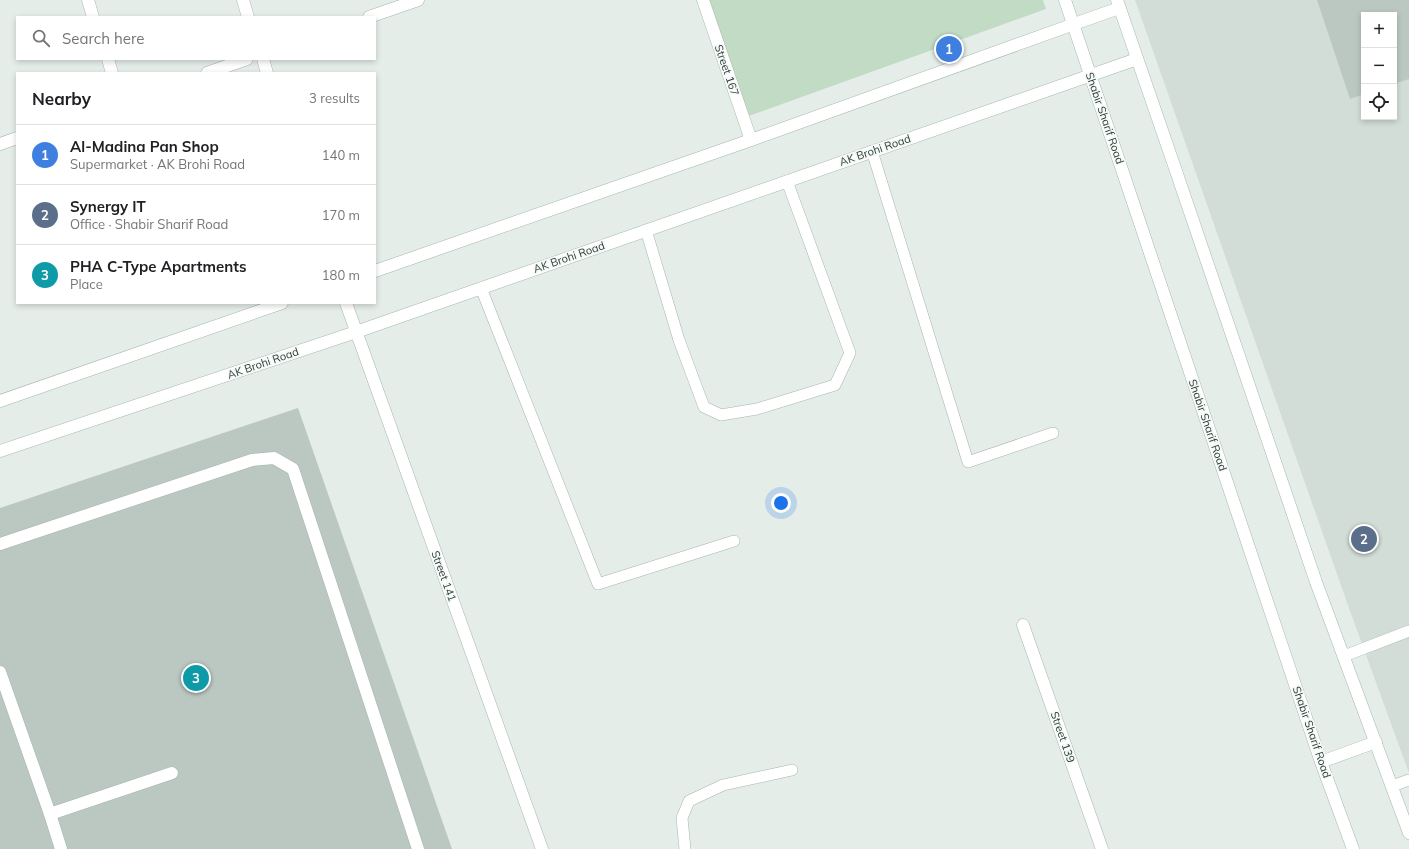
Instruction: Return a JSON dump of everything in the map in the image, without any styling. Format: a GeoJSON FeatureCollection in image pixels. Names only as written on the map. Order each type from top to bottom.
{"type":"FeatureCollection","features":[{"type":"Feature","properties":{"kind":"street"},"geometry":{"type":"LineString","coordinates":[[88,0],[93,16]]}},
{"type":"Feature","properties":{"kind":"street"},"geometry":{"type":"LineString","coordinates":[[243,0],[248,16]]}},
{"type":"Feature","properties":{"kind":"street"},"geometry":{"type":"LineString","coordinates":[[372,16],[418,0]]}},
{"type":"Feature","properties":{"kind":"street","name":"Street 167"},"geometry":{"type":"LineString","coordinates":[[703,0],[751,140]]}},
{"type":"Feature","properties":{"kind":"street","name":"Shabir Sharif Road"},"geometry":{"type":"LineString","coordinates":[[1065,0],[1321,762],[1353,849]]}},
{"type":"Feature","properties":{"kind":"street"},"geometry":{"type":"LineString","coordinates":[[376,271],[751,140],[1073,25],[1118,4],[1316,582],[1409,833]]}},
{"type":"Feature","properties":{"kind":"street","name":"AK Brohi Road"},"geometry":{"type":"LineString","coordinates":[[0,451],[356,332],[1137,59]]}},
{"type":"Feature","properties":{"kind":"street"},"geometry":{"type":"LineString","coordinates":[[108,60],[112,72]]}},
{"type":"Feature","properties":{"kind":"street"},"geometry":{"type":"LineString","coordinates":[[210,72],[244,60]]}},
{"type":"Feature","properties":{"kind":"street"},"geometry":{"type":"LineString","coordinates":[[263,60],[267,72]]}},
{"type":"Feature","properties":{"kind":"street"},"geometry":{"type":"LineString","coordinates":[[0,144],[16,138]]}},
{"type":"Feature","properties":{"kind":"street"},"geometry":{"type":"LineString","coordinates":[[0,401],[279,304]]}},
{"type":"Feature","properties":{"kind":"street","name":"Street 141"},"geometry":{"type":"LineString","coordinates":[[346,304],[542,849]]}},
{"type":"Feature","properties":{"kind":"street"},"geometry":{"type":"LineString","coordinates":[[0,544],[252,460],[274,458],[293,469],[418,849]]}},
{"type":"Feature","properties":{"kind":"street","name":"Street 139"},"geometry":{"type":"LineString","coordinates":[[1024,625],[1102,849]]}},
{"type":"Feature","properties":{"kind":"street"},"geometry":{"type":"LineString","coordinates":[[0,672],[61,849]]}},
{"type":"Feature","properties":{"kind":"street"},"geometry":{"type":"LineString","coordinates":[[1321,762],[1376,742]]}},
{"type":"Feature","properties":{"kind":"street"},"geometry":{"type":"LineString","coordinates":[[50,814],[172,773]]}},
{"type":"Feature","properties":{"kind":"lane"},"geometry":{"type":"LineString","coordinates":[[872,152],[968,462],[1053,433]]}},
{"type":"Feature","properties":{"kind":"lane"},"geometry":{"type":"LineString","coordinates":[[646,230],[679,340],[704,407],[721,415],[757,409],[835,385],[850,353],[787,181]]}},
{"type":"Feature","properties":{"kind":"lane"},"geometry":{"type":"LineString","coordinates":[[481,288],[598,584],[734,541]]}},
{"type":"Feature","properties":{"kind":"lane"},"geometry":{"type":"LineString","coordinates":[[1344,656],[1409,632]]}},
{"type":"Feature","properties":{"kind":"lane"},"geometry":{"type":"LineString","coordinates":[[685,849],[682,818],[689,801],[723,785],[792,770]]}},
{"type":"Feature","properties":{"kind":"lane"},"geometry":{"type":"LineString","coordinates":[[1392,786],[1409,780]]}},
{"type":"Feature","properties":{"kind":"shaded area"},"geometry":{"type":"Polygon","coordinates":[[[1135,0],[1409,0],[1409,773],[1350,611],[1135,0]]]}},
{"type":"Feature","properties":{"kind":"green space"},"geometry":{"type":"Polygon","coordinates":[[[703,0],[1043,0],[1046,9],[743,118],[703,0]]]}},
{"type":"Feature","properties":{"kind":"building"},"geometry":{"type":"Polygon","coordinates":[[[1317,0],[1409,0],[1409,79],[1397,83],[1397,12],[1361,12],[1361,95],[1350,99],[1317,0]]]}},
{"type":"Feature","properties":{"kind":"building"},"geometry":{"type":"Polygon","coordinates":[[[298,408],[452,849],[0,849],[0,508],[298,408]]]}},
{"type":"Feature","properties":{"kind":"place","name":"Al-Madina Pan Shop"},"geometry":{"type":"Point","coordinates":[949,49]}},
{"type":"Feature","properties":{"kind":"place","name":"Synergy IT"},"geometry":{"type":"Point","coordinates":[1364,539]}},
{"type":"Feature","properties":{"kind":"place","name":"PHA C-Type Apartments"},"geometry":{"type":"Point","coordinates":[196,678]}}]}
